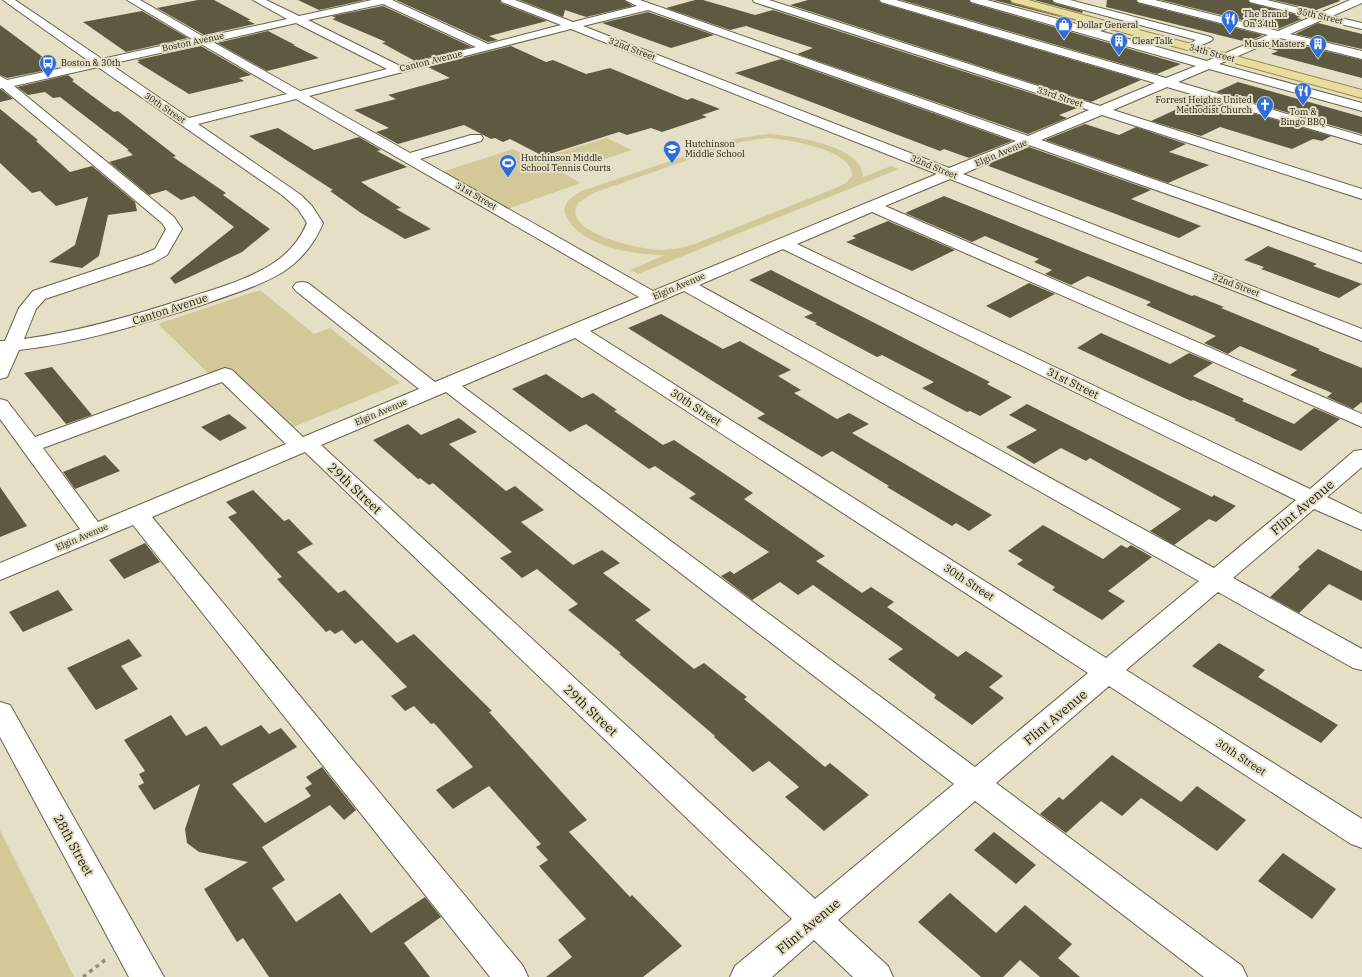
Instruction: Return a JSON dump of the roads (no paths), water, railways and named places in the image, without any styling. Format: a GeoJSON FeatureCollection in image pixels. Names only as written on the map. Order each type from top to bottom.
{"type":"FeatureCollection","features":[{"type":"Feature","properties":{"kind":"main road","name":"34th Street"},"geometry":{"type":"LineString","coordinates":[[1016,0],[1190,47],[1231,49],[1286,73],[1362,94]]}},
{"type":"Feature","properties":{"kind":"street","name":"30th Street"},"geometry":{"type":"LineString","coordinates":[[8,0],[299,201],[311,213],[315,223]]}},
{"type":"Feature","properties":{"kind":"street","name":"31st Street"},"geometry":{"type":"LineString","coordinates":[[132,0],[299,94],[652,298]]}},
{"type":"Feature","properties":{"kind":"street"},"geometry":{"type":"LineString","coordinates":[[258,0],[398,69]]}},
{"type":"Feature","properties":{"kind":"street","name":"Boston Avenue"},"geometry":{"type":"LineString","coordinates":[[1,83],[99,63],[384,0]]}},
{"type":"Feature","properties":{"kind":"street"},"geometry":{"type":"LineString","coordinates":[[384,0],[486,47]]}},
{"type":"Feature","properties":{"kind":"street","name":"32nd Street"},"geometry":{"type":"LineString","coordinates":[[506,0],[1362,334]]}},
{"type":"Feature","properties":{"kind":"street"},"geometry":{"type":"LineString","coordinates":[[630,0],[1362,258]]}},
{"type":"Feature","properties":{"kind":"street","name":"33rd Street"},"geometry":{"type":"LineString","coordinates":[[758,0],[1362,194]]}},
{"type":"Feature","properties":{"kind":"street"},"geometry":{"type":"LineString","coordinates":[[885,0],[1362,140]]}},
{"type":"Feature","properties":{"kind":"street"},"geometry":{"type":"LineString","coordinates":[[975,0],[1234,72],[1265,89],[1281,86],[1362,107]]}},
{"type":"Feature","properties":{"kind":"street"},"geometry":{"type":"LineString","coordinates":[[1058,0],[1207,39],[1231,49]]}},
{"type":"Feature","properties":{"kind":"street"},"geometry":{"type":"LineString","coordinates":[[1142,0],[1362,55]]}},
{"type":"Feature","properties":{"kind":"street","name":"35th Street"},"geometry":{"type":"LineString","coordinates":[[1254,0],[1362,26]]}},
{"type":"Feature","properties":{"kind":"street","name":"Elgin Avenue"},"geometry":{"type":"LineString","coordinates":[[0,572],[440,386],[1167,83],[1208,65],[1231,49],[1278,34],[1359,0]]}},
{"type":"Feature","properties":{"kind":"street","name":"Canton Avenue"},"geometry":{"type":"LineString","coordinates":[[187,123],[668,2]]}},
{"type":"Feature","properties":{"kind":"street"},"geometry":{"type":"LineString","coordinates":[[1088,31],[1107,25]]}},
{"type":"Feature","properties":{"kind":"street"},"geometry":{"type":"LineString","coordinates":[[1190,47],[1207,39]]}},
{"type":"Feature","properties":{"kind":"street"},"geometry":{"type":"LineString","coordinates":[[1193,91],[1234,72]]}},
{"type":"Feature","properties":{"kind":"street"},"geometry":{"type":"LineString","coordinates":[[1239,104],[1265,89],[1286,73]]}},
{"type":"Feature","properties":{"kind":"street"},"geometry":{"type":"LineString","coordinates":[[0,374],[6,347],[28,308],[39,295],[147,259],[161,252],[174,229],[168,220],[1,83]]}},
{"type":"Feature","properties":{"kind":"street"},"geometry":{"type":"LineString","coordinates":[[1324,97],[1342,88]]}},
{"type":"Feature","properties":{"kind":"street"},"geometry":{"type":"LineString","coordinates":[[1267,112],[1308,93]]}},
{"type":"Feature","properties":{"kind":"street"},"geometry":{"type":"LineString","coordinates":[[1306,124],[1346,103]]}},
{"type":"Feature","properties":{"kind":"street"},"geometry":{"type":"LineString","coordinates":[[409,158],[476,138]]}},
{"type":"Feature","properties":{"kind":"street"},"geometry":{"type":"LineString","coordinates":[[872,206],[1362,421]]}},
{"type":"Feature","properties":{"kind":"street","name":"Canton Avenue"},"geometry":{"type":"LineString","coordinates":[[6,347],[46,342],[118,326],[228,290],[262,276],[286,262],[308,239],[315,223]]}},
{"type":"Feature","properties":{"kind":"street","name":"31st Street"},"geometry":{"type":"LineString","coordinates":[[783,243],[1362,523]]}},
{"type":"Feature","properties":{"kind":"street"},"geometry":{"type":"LineString","coordinates":[[684,284],[1362,661]]}},
{"type":"Feature","properties":{"kind":"street"},"geometry":{"type":"LineString","coordinates":[[302,288],[440,386],[1230,977]]}},
{"type":"Feature","properties":{"kind":"street","name":"30th Street"},"geometry":{"type":"LineString","coordinates":[[575,330],[1362,835]]}},
{"type":"Feature","properties":{"kind":"street","name":"29th Street"},"geometry":{"type":"LineString","coordinates":[[30,446],[225,374],[303,444],[876,977]]}},
{"type":"Feature","properties":{"kind":"street"},"geometry":{"type":"LineString","coordinates":[[0,405],[94,532]]}},
{"type":"Feature","properties":{"kind":"street","name":"Flint Avenue"},"geometry":{"type":"LineString","coordinates":[[747,977],[1362,456]]}},
{"type":"Feature","properties":{"kind":"street"},"geometry":{"type":"LineString","coordinates":[[137,514],[511,977]]}},
{"type":"Feature","properties":{"kind":"street","name":"28th Street"},"geometry":{"type":"LineString","coordinates":[[0,712],[147,977]]}},
{"type":"Feature","properties":{"kind":"place","name":"The Brand On 34th"},"geometry":{"type":"Point","coordinates":[1230,34]}},
{"type":"Feature","properties":{"kind":"place","name":"Dollar General"},"geometry":{"type":"Point","coordinates":[1064,40]}},
{"type":"Feature","properties":{"kind":"place","name":"ClearTalk"},"geometry":{"type":"Point","coordinates":[1119,56]}},
{"type":"Feature","properties":{"kind":"place","name":"Music Masters"},"geometry":{"type":"Point","coordinates":[1318,59]}},
{"type":"Feature","properties":{"kind":"place","name":"Boston & 30th"},"geometry":{"type":"Point","coordinates":[48,78]}},
{"type":"Feature","properties":{"kind":"place","name":"Tom & Bingo BBQ"},"geometry":{"type":"Point","coordinates":[1303,106]}},
{"type":"Feature","properties":{"kind":"place","name":"Forrest Heights United Methodist Church"},"geometry":{"type":"Point","coordinates":[1265,120]}},
{"type":"Feature","properties":{"kind":"place","name":"Hutchinson Middle School"},"geometry":{"type":"Point","coordinates":[672,164]}},
{"type":"Feature","properties":{"kind":"place","name":"Hutchinson Middle School Tennis Courts"},"geometry":{"type":"Point","coordinates":[508,178]}}]}
